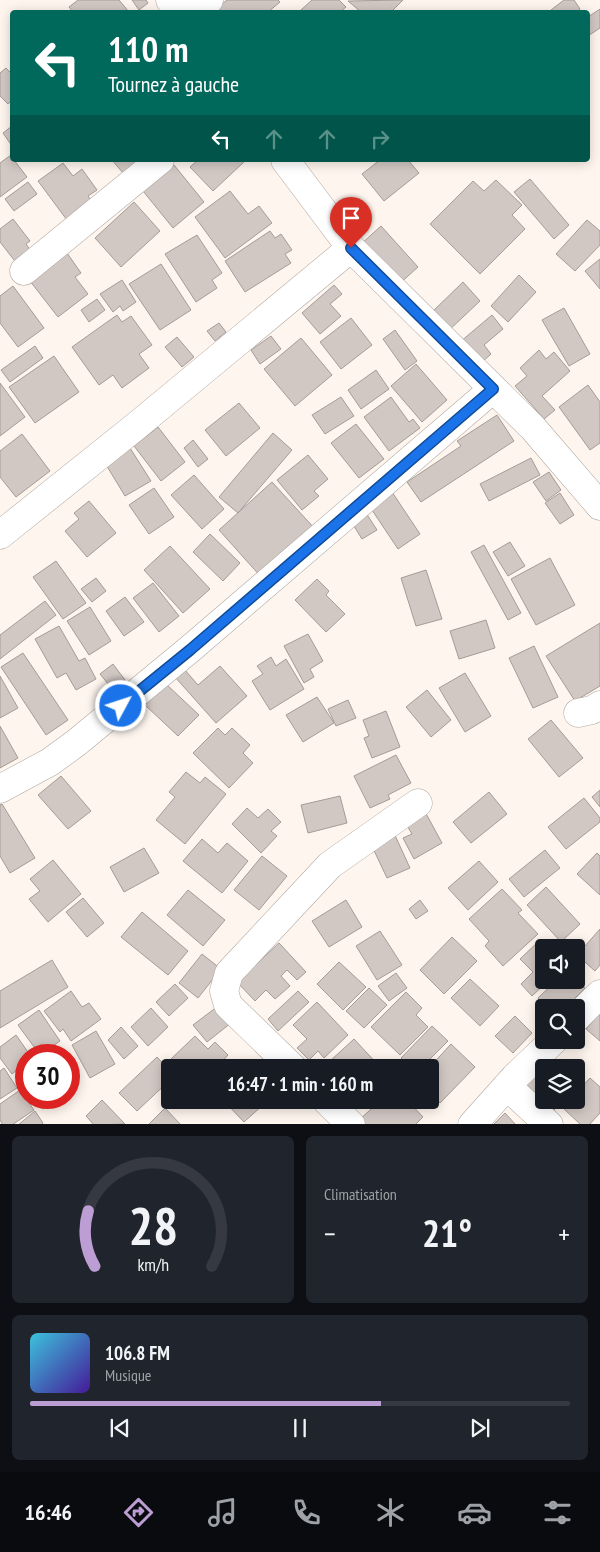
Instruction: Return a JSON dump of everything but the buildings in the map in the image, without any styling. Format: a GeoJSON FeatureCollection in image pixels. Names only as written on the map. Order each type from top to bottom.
{"type":"FeatureCollection","features":[{"type":"Feature","properties":{"kind":"street"},"geometry":{"type":"LineString","coordinates":[[196,10],[209,0]]}},
{"type":"Feature","properties":{"kind":"street"},"geometry":{"type":"LineString","coordinates":[[24,271],[158,162]]}},
{"type":"Feature","properties":{"kind":"street"},"geometry":{"type":"LineString","coordinates":[[286,162],[351,248],[532,428],[600,506]]}},
{"type":"Feature","properties":{"kind":"street"},"geometry":{"type":"LineString","coordinates":[[0,535],[136,426],[351,248]]}},
{"type":"Feature","properties":{"kind":"street"},"geometry":{"type":"LineString","coordinates":[[0,789],[50,762],[76,743],[190,650],[493,389]]}},
{"type":"Feature","properties":{"kind":"street"},"geometry":{"type":"LineString","coordinates":[[283,1059],[228,1005],[224,991],[229,973],[330,866],[418,803]]}},
{"type":"Feature","properties":{"kind":"street"},"geometry":{"type":"LineString","coordinates":[[585,1009],[600,994]]}},
{"type":"Feature","properties":{"kind":"street"},"geometry":{"type":"LineString","coordinates":[[472,1124],[545,1049]]}},
{"type":"Feature","properties":{"kind":"street"},"geometry":{"type":"LineString","coordinates":[[508,1086],[549,1124]]}},
{"type":"Feature","properties":{"kind":"street"},"geometry":{"type":"LineString","coordinates":[[335,1109],[351,1124]]}},
{"type":"Feature","properties":{"kind":"route"},"geometry":{"type":"LineString","coordinates":[[121,706],[190,650],[493,389],[351,248]]}}]}
